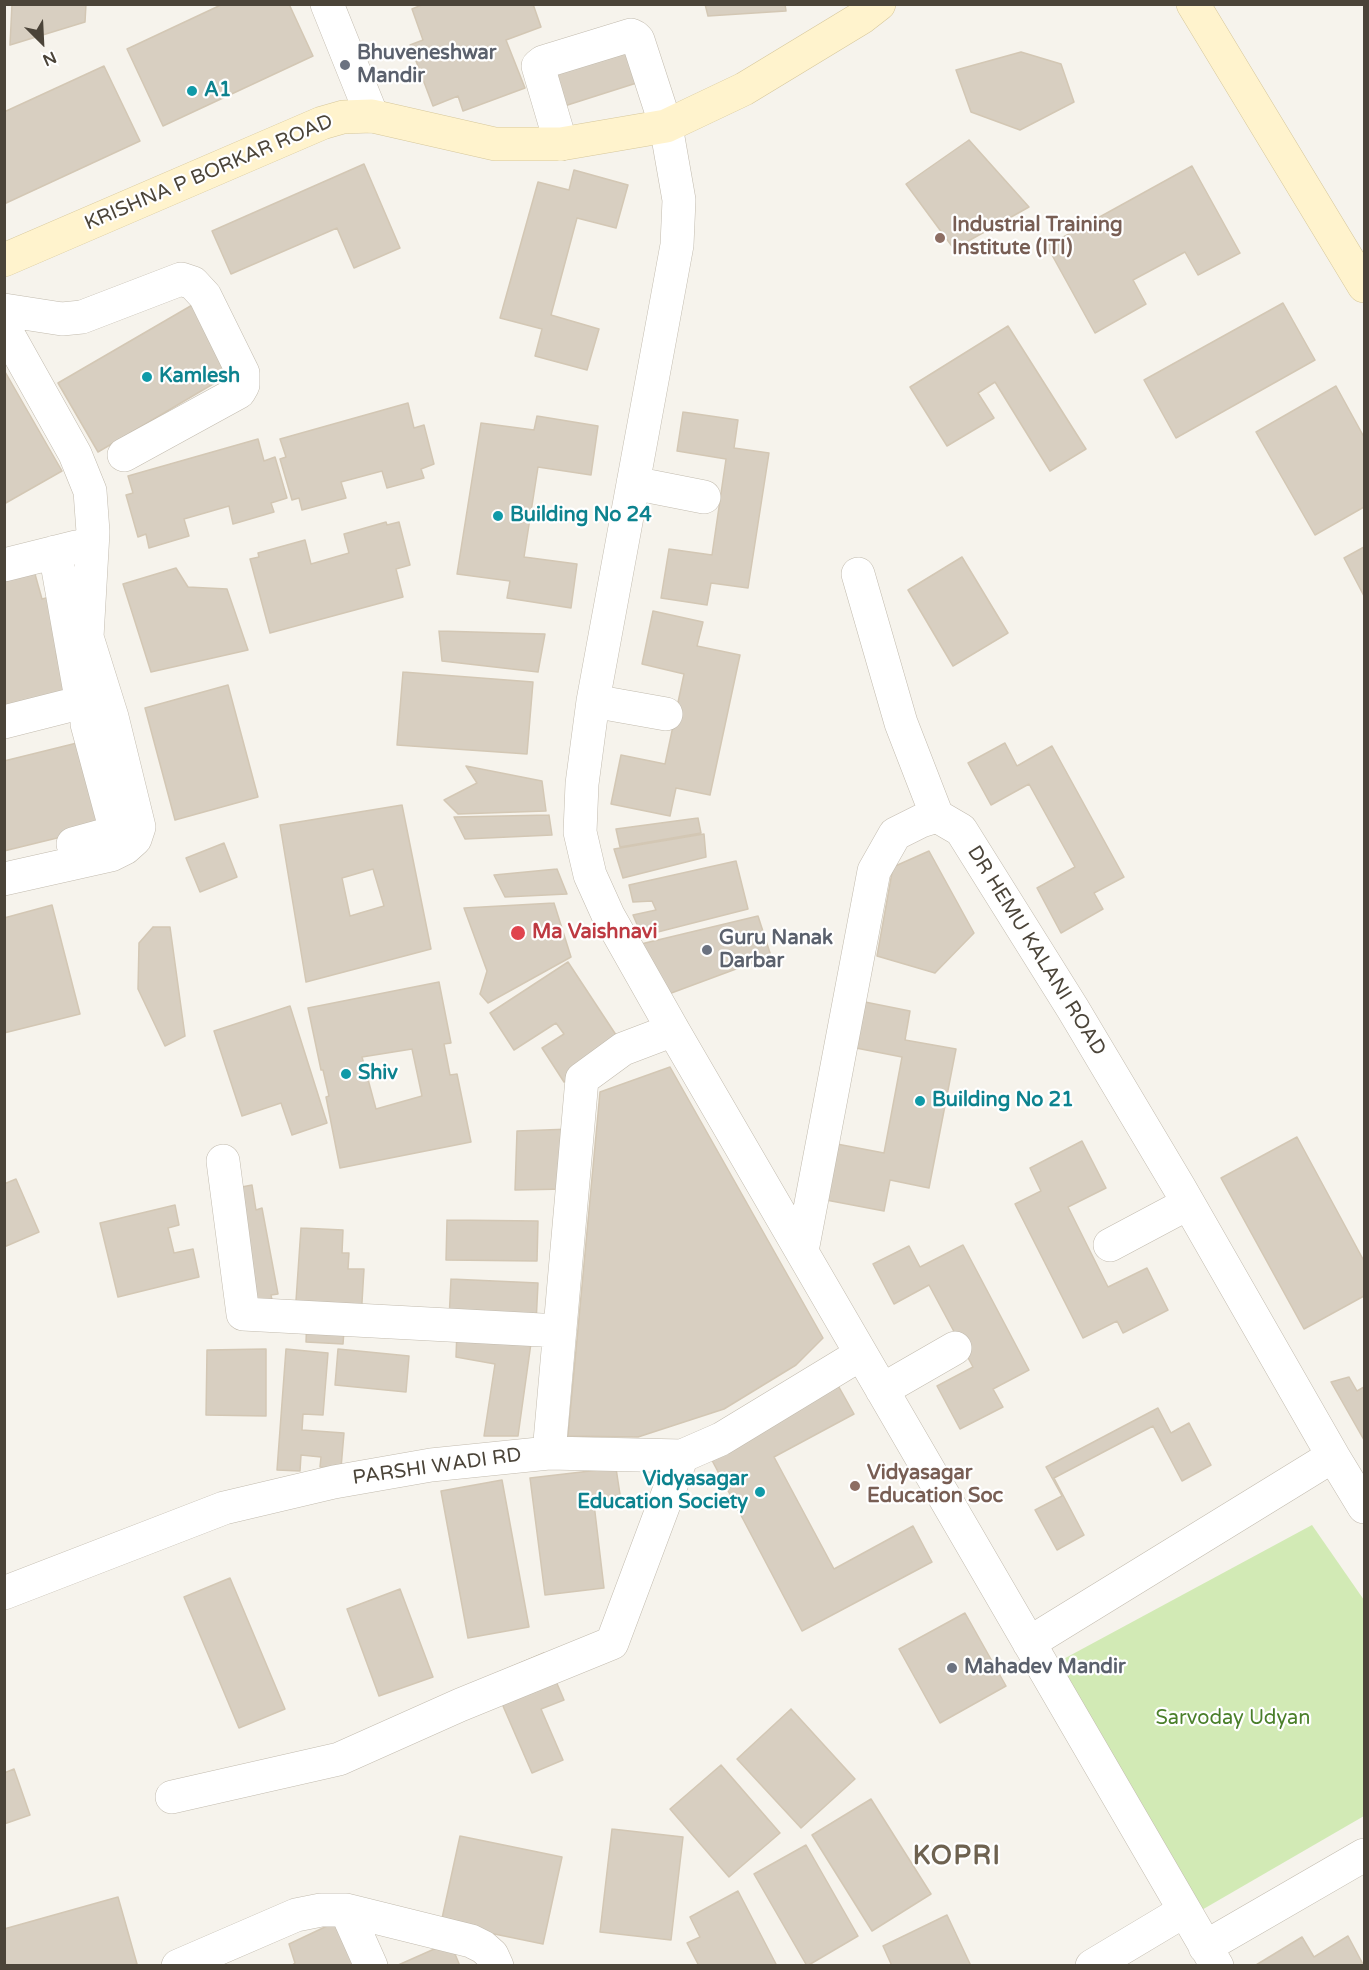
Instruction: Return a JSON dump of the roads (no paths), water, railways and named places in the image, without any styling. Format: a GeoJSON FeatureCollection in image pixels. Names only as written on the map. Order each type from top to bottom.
{"type":"FeatureCollection","features":[{"type":"Feature","properties":{"kind":"street"},"geometry":{"type":"LineString","coordinates":[[327,4],[372,116]]}},
{"type":"Feature","properties":{"kind":"street"},"geometry":{"type":"LineString","coordinates":[[1193,4],[1365,286]]}},
{"type":"Feature","properties":{"kind":"street","name":"KRISHNA P BORKAR ROAD"},"geometry":{"type":"LineString","coordinates":[[4,260],[322,123],[343,117],[372,116],[495,144],[561,144],[666,126],[744,89],[866,9]]}},
{"type":"Feature","properties":{"kind":"street"},"geometry":{"type":"LineString","coordinates":[[561,144],[538,66],[543,62],[632,35],[638,40],[666,126],[679,200],[677,245],[593,701],[582,784],[580,832],[590,876],[608,915],[1211,1956],[1365,1855]]}},
{"type":"Feature","properties":{"kind":"street"},"geometry":{"type":"LineString","coordinates":[[4,310],[62,319],[82,317],[181,279],[193,283],[205,296],[243,373],[243,385],[239,392],[124,455]]}},
{"type":"Feature","properties":{"kind":"street"},"geometry":{"type":"LineString","coordinates":[[4,327],[75,454],[90,491],[92,543],[87,637],[114,824],[109,834],[100,838],[4,860]]}},
{"type":"Feature","properties":{"kind":"street"},"geometry":{"type":"LineString","coordinates":[[633,483],[704,497]]}},
{"type":"Feature","properties":{"kind":"street"},"geometry":{"type":"LineString","coordinates":[[4,565],[92,543]]}},
{"type":"Feature","properties":{"kind":"street"},"geometry":{"type":"LineString","coordinates":[[4,722],[75,704],[81,698],[54,552]]}},
{"type":"Feature","properties":{"kind":"street"},"geometry":{"type":"LineString","coordinates":[[802,1251],[874,871],[895,834],[937,816],[901,723],[858,574]]}},
{"type":"Feature","properties":{"kind":"street"},"geometry":{"type":"LineString","coordinates":[[593,701],[666,714]]}},
{"type":"Feature","properties":{"kind":"street"},"geometry":{"type":"LineString","coordinates":[[4,745],[99,721]]}},
{"type":"Feature","properties":{"kind":"street"},"geometry":{"type":"LineString","coordinates":[[4,879],[111,855],[125,848],[135,839],[139,827],[138,815],[99,721]]}},
{"type":"Feature","properties":{"kind":"street","name":"DR HEMU KALANI ROAD"},"geometry":{"type":"LineString","coordinates":[[937,816],[961,830],[1073,1009],[1333,1456],[1365,1507]]}},
{"type":"Feature","properties":{"kind":"street"},"geometry":{"type":"LineString","coordinates":[[549,1453],[582,1079],[623,1049],[673,1030]]}},
{"type":"Feature","properties":{"kind":"street"},"geometry":{"type":"LineString","coordinates":[[223,1161],[243,1314],[560,1331]]}},
{"type":"Feature","properties":{"kind":"street"},"geometry":{"type":"LineString","coordinates":[[1110,1245],[1187,1204]]}},
{"type":"Feature","properties":{"kind":"street"},"geometry":{"type":"LineString","coordinates":[[882,1390],[955,1348]]}},
{"type":"Feature","properties":{"kind":"street","name":"PARSHI WADI RD"},"geometry":{"type":"LineString","coordinates":[[4,1593],[224,1508],[334,1482],[420,1467],[549,1453],[682,1456],[721,1439],[861,1354]]}},
{"type":"Feature","properties":{"kind":"street"},"geometry":{"type":"LineString","coordinates":[[172,1797],[339,1760],[460,1705],[612,1642],[682,1456]]}},
{"type":"Feature","properties":{"kind":"street"},"geometry":{"type":"LineString","coordinates":[[1029,1643],[1333,1456]]}},
{"type":"Feature","properties":{"kind":"street"},"geometry":{"type":"LineString","coordinates":[[178,1965],[217,1958],[296,1915],[321,1910],[346,1910],[471,1941],[492,1955],[497,1965]]}},
{"type":"Feature","properties":{"kind":"street"},"geometry":{"type":"LineString","coordinates":[[346,1910],[371,1965]]}},
{"type":"Feature","properties":{"kind":"street"},"geometry":{"type":"LineString","coordinates":[[1092,1965],[1184,1911]]}},
{"type":"Feature","properties":{"kind":"place","name":"Bhuveneshwar Mandir"},"geometry":{"type":"Point","coordinates":[345,65]}},
{"type":"Feature","properties":{"kind":"place","name":"A1"},"geometry":{"type":"Point","coordinates":[192,91]}},
{"type":"Feature","properties":{"kind":"place","name":"Industrial Training Institute (ITI)"},"geometry":{"type":"Point","coordinates":[940,238]}},
{"type":"Feature","properties":{"kind":"place","name":"Kamlesh"},"geometry":{"type":"Point","coordinates":[147,377]}},
{"type":"Feature","properties":{"kind":"place","name":"Building No 24"},"geometry":{"type":"Point","coordinates":[498,516]}},
{"type":"Feature","properties":{"kind":"place","name":"Ma Vaishnavi"},"geometry":{"type":"Point","coordinates":[518,933]}},
{"type":"Feature","properties":{"kind":"place","name":"Guru Nanak Darbar"},"geometry":{"type":"Point","coordinates":[707,950]}},
{"type":"Feature","properties":{"kind":"place","name":"Shiv"},"geometry":{"type":"Point","coordinates":[346,1074]}},
{"type":"Feature","properties":{"kind":"place","name":"Building No 21"},"geometry":{"type":"Point","coordinates":[920,1101]}},
{"type":"Feature","properties":{"kind":"place","name":"Vidyasagar Education Soc"},"geometry":{"type":"Point","coordinates":[855,1486]}},
{"type":"Feature","properties":{"kind":"place","name":"Vidyasagar Education Society"},"geometry":{"type":"Point","coordinates":[760,1492]}},
{"type":"Feature","properties":{"kind":"place","name":"Mahadev Mandir"},"geometry":{"type":"Point","coordinates":[952,1668]}},
{"type":"Feature","properties":{"kind":"district","name":"KOPRI"},"geometry":{"type":"Point","coordinates":[957,1857]}},
{"type":"Feature","properties":{"kind":"park label","name":"Sarvoday Udyan"},"geometry":{"type":"Point","coordinates":[1233,1719]}}]}
